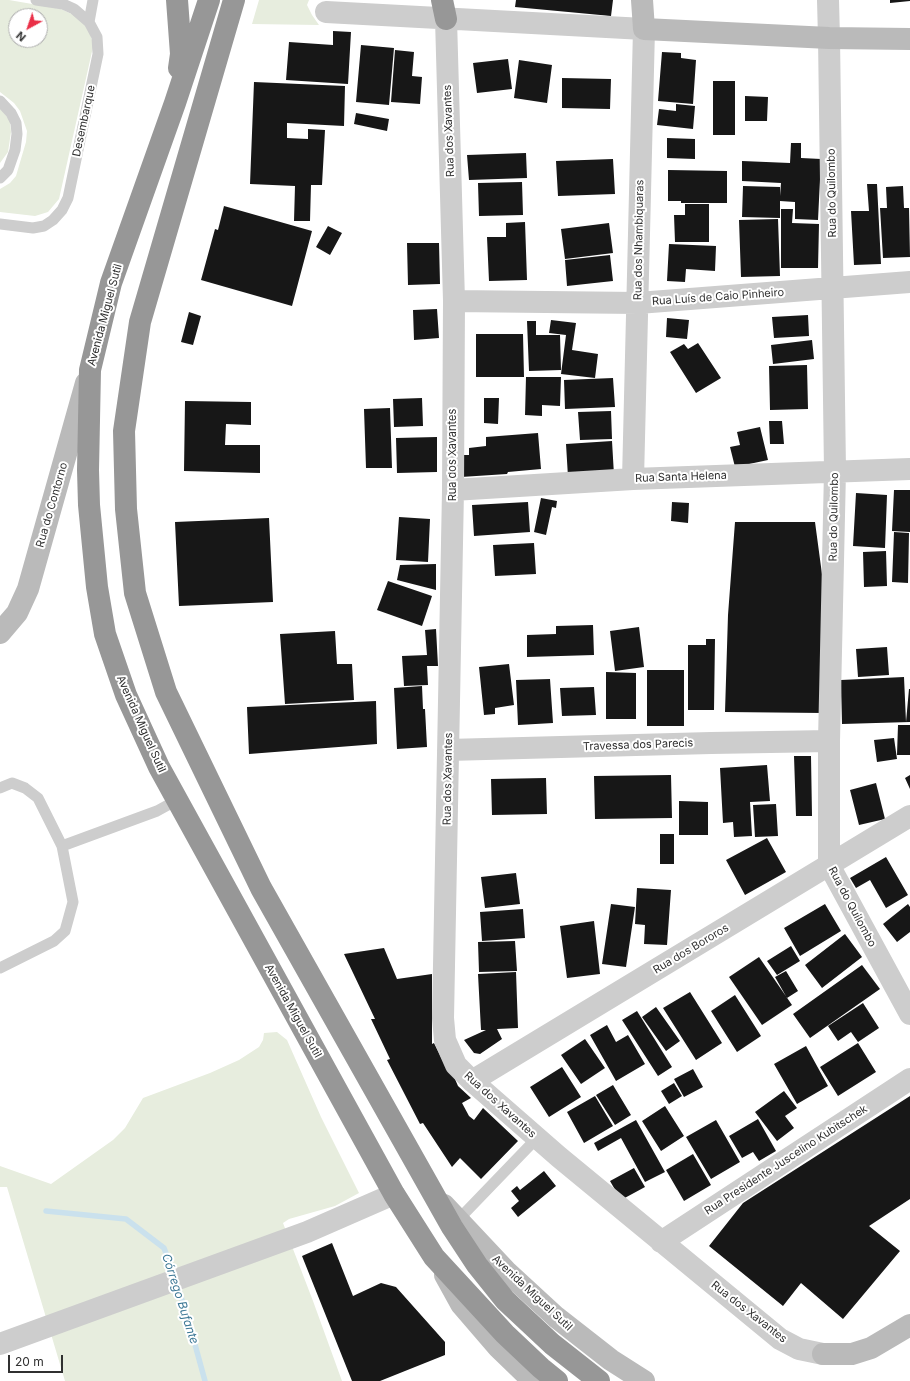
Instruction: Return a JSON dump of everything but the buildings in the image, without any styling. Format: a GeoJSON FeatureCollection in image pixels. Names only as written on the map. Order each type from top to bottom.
{"type":"FeatureCollection","features":[{"type":"Feature","properties":{"kind":"highway"},"geometry":{"type":"LineString","coordinates":[[175,103],[181,54],[177,0]]}},
{"type":"Feature","properties":{"kind":"highway","name":"Avenida Miguel Sutil"},"geometry":{"type":"LineString","coordinates":[[209,0],[175,103],[111,283],[90,370],[88,506],[104,634],[126,694],[159,767],[394,1194],[434,1257],[505,1334],[557,1381]]}},
{"type":"Feature","properties":{"kind":"highway","name":"Avenida Miguel Sutil"},"geometry":{"type":"LineString","coordinates":[[234,0],[140,322],[124,431],[126,509],[135,592],[166,692],[261,888],[452,1227],[477,1265],[505,1300],[552,1344],[599,1381]]}},
{"type":"Feature","properties":{"kind":"main road","name":"Rua dos Nhambiquaras"},"geometry":{"type":"LineString","coordinates":[[642,0],[644,29]]}},
{"type":"Feature","properties":{"kind":"main road"},"geometry":{"type":"LineString","coordinates":[[644,29],[829,38],[910,39]]}},
{"type":"Feature","properties":{"kind":"main road","name":"Rua do Contorno"},"geometry":{"type":"LineString","coordinates":[[0,633],[18,612],[28,589],[90,370]]}},
{"type":"Feature","properties":{"kind":"main road","name":"Avenida Miguel Sutil"},"geometry":{"type":"LineString","coordinates":[[432,1192],[506,1271],[556,1317],[611,1360],[644,1381]]}},
{"type":"Feature","properties":{"kind":"main road","name":"Avenida Miguel Sutil"},"geometry":{"type":"LineString","coordinates":[[434,1257],[462,1304],[523,1377]]}},
{"type":"Feature","properties":{"kind":"main road"},"geometry":{"type":"LineString","coordinates":[[823,1354],[852,1354],[871,1348],[910,1325]]}},
{"type":"Feature","properties":{"kind":"street","name":"Rua do Quilombo"},"geometry":{"type":"LineString","coordinates":[[828,0],[835,471],[829,741],[829,865],[910,1014]]}},
{"type":"Feature","properties":{"kind":"street"},"geometry":{"type":"LineString","coordinates":[[326,12],[444,10],[644,29]]}},
{"type":"Feature","properties":{"kind":"street","name":"Rua dos Xavantes"},"geometry":{"type":"LineString","coordinates":[[444,10],[454,301],[453,490],[443,1018],[445,1040],[456,1065],[472,1081],[537,1138],[661,1242],[780,1339],[798,1349],[823,1354]]}},
{"type":"Feature","properties":{"kind":"street","name":"Rua dos Nhambiquaras"},"geometry":{"type":"LineString","coordinates":[[634,479],[644,29]]}},
{"type":"Feature","properties":{"kind":"street","name":"Rua Luís de Caio Pinheiro"},"geometry":{"type":"LineString","coordinates":[[454,301],[638,303],[910,282]]}},
{"type":"Feature","properties":{"kind":"street","name":"Rua Santa Helena"},"geometry":{"type":"LineString","coordinates":[[453,490],[634,479],[910,469]]}},
{"type":"Feature","properties":{"kind":"street","name":"Travessa dos Parecis"},"geometry":{"type":"LineString","coordinates":[[448,750],[711,742],[829,741]]}},
{"type":"Feature","properties":{"kind":"street","name":"Rua dos Bororos"},"geometry":{"type":"LineString","coordinates":[[472,1081],[910,816]]}},
{"type":"Feature","properties":{"kind":"street","name":"Rua Presidente Juscelino Kubitschek"},"geometry":{"type":"LineString","coordinates":[[661,1242],[910,1079]]}},
{"type":"Feature","properties":{"kind":"street"},"geometry":{"type":"LineString","coordinates":[[0,1344],[307,1232],[394,1194]]}},
{"type":"Feature","properties":{"kind":"lane","name":"Desembarque"},"geometry":{"type":"LineString","coordinates":[[0,224],[33,228],[44,226],[53,220],[62,210],[68,198],[98,54],[97,37],[89,22],[74,9],[63,4],[36,0]]}},
{"type":"Feature","properties":{"kind":"lane"},"geometry":{"type":"LineString","coordinates":[[89,22],[93,0]]}},
{"type":"Feature","properties":{"kind":"lane"},"geometry":{"type":"LineString","coordinates":[[0,101],[11,113],[16,123],[17,134],[15,150],[8,170],[0,178]]}},
{"type":"Feature","properties":{"kind":"lane"},"geometry":{"type":"LineString","coordinates":[[0,788],[12,783],[25,788],[38,798],[62,846],[73,902],[65,931],[54,941],[0,968]]}},
{"type":"Feature","properties":{"kind":"lane"},"geometry":{"type":"LineString","coordinates":[[62,846],[157,811],[177,800]]}},
{"type":"Feature","properties":{"kind":"lane"},"geometry":{"type":"LineString","coordinates":[[458,1220],[537,1138]]}},
{"type":"Feature","properties":{"kind":"green space"},"geometry":{"type":"Polygon","coordinates":[[[0,0],[9,0],[61,9],[78,17],[89,30],[93,47],[59,199],[48,212],[35,216],[0,212],[0,189],[10,183],[16,176],[26,142],[27,131],[20,111],[14,103],[0,92],[0,0]]]}},
{"type":"Feature","properties":{"kind":"green space"},"geometry":{"type":"Polygon","coordinates":[[[259,0],[309,0],[307,5],[319,25],[252,24],[259,0]]]}},
{"type":"Feature","properties":{"kind":"green space"},"geometry":{"type":"Polygon","coordinates":[[[0,107],[10,121],[11,132],[8,152],[0,163],[0,107]]]}},
{"type":"Feature","properties":{"kind":"green space"},"geometry":{"type":"Polygon","coordinates":[[[277,1032],[287,1040],[321,1117],[359,1193],[335,1206],[289,1219],[283,1223],[342,1381],[65,1381],[7,1187],[0,1187],[0,1166],[51,1184],[113,1140],[125,1128],[143,1098],[210,1073],[239,1060],[259,1047],[263,1040],[264,1033],[277,1032]]]}},
{"type":"Feature","properties":{"kind":"waterway","name":"Córrego Bufante"},"geometry":{"type":"LineString","coordinates":[[46,1211],[126,1219],[164,1248],[174,1275]]}},
{"type":"Feature","properties":{"kind":"waterway","name":"Córrego Bufante"},"geometry":{"type":"LineString","coordinates":[[177,1284],[205,1381]]}}]}
